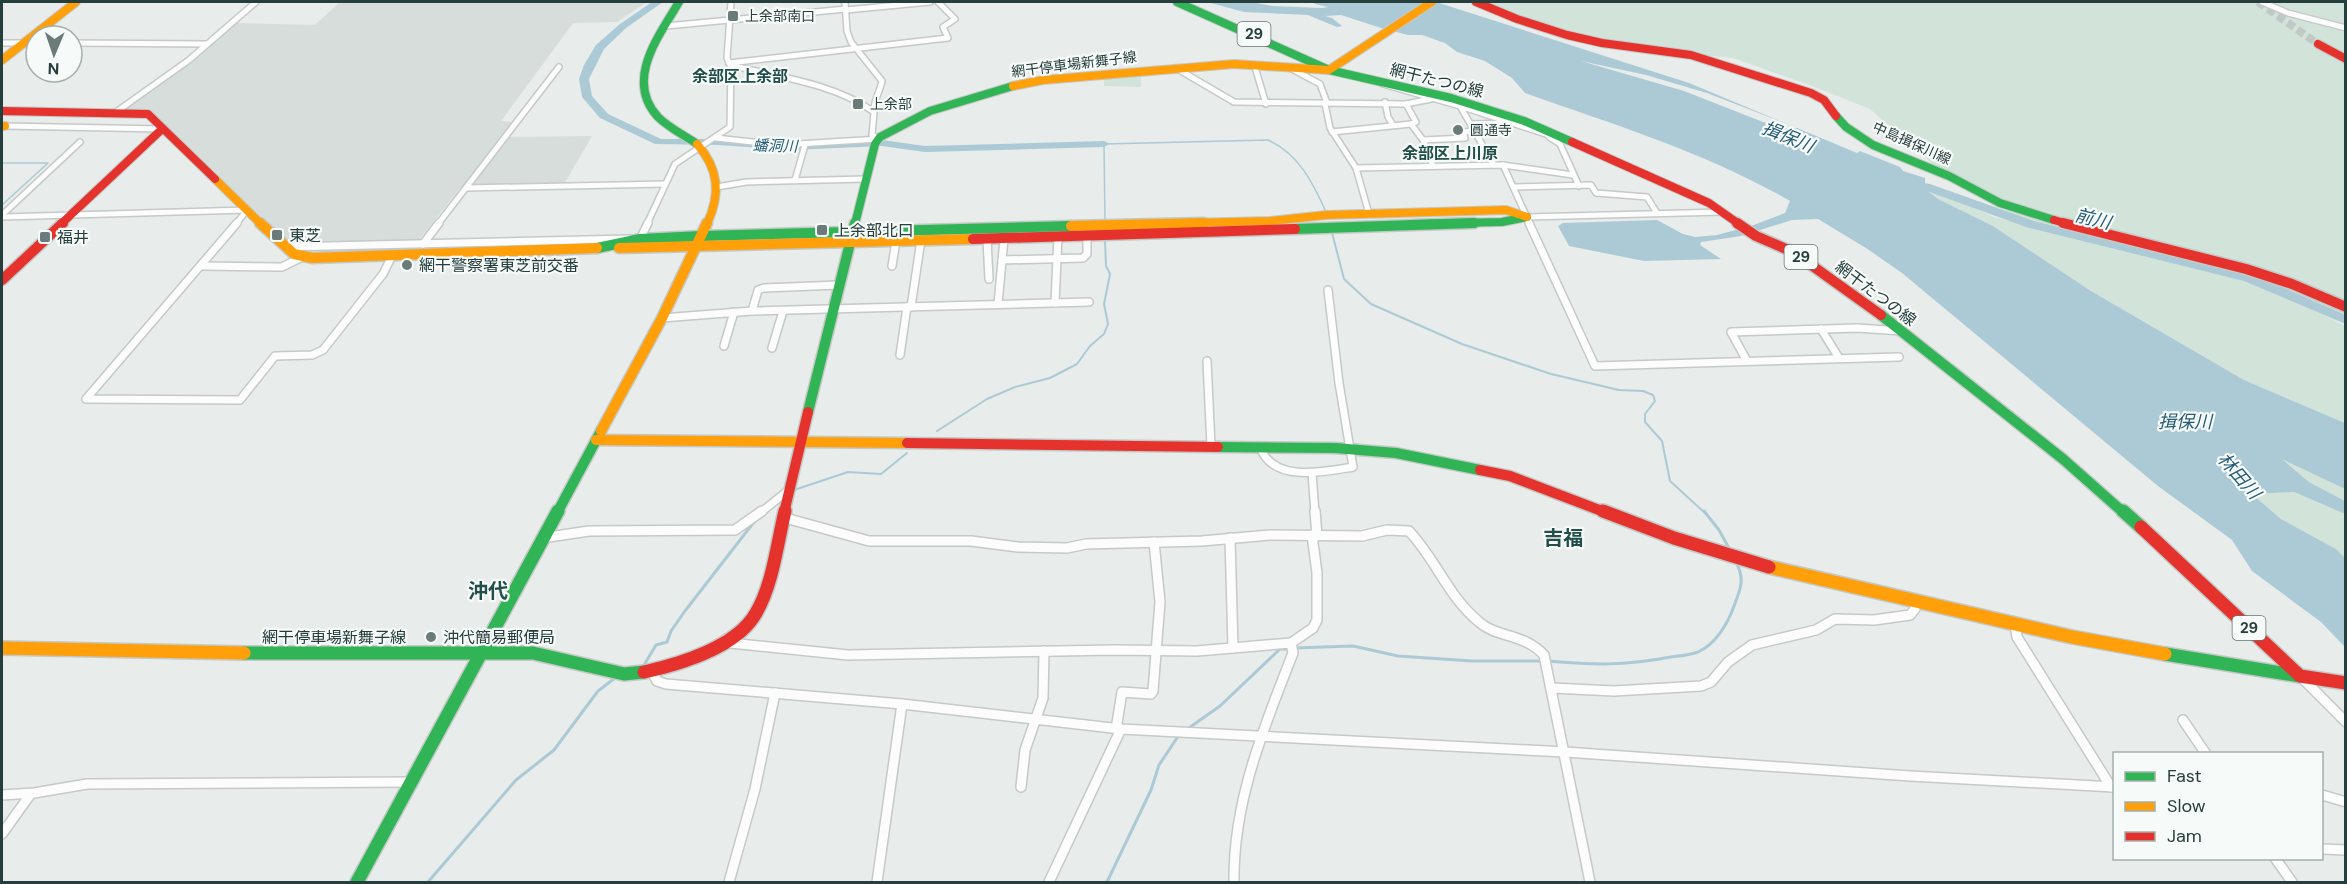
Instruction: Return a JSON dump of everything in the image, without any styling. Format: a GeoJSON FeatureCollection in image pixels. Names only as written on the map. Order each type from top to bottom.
{"type":"FeatureCollection","features":[{"type":"Feature","properties":{"kind":"street"},"geometry":{"type":"LineString","coordinates":[[2,60],[76,2]]}},
{"type":"Feature","properties":{"kind":"street"},"geometry":{"type":"LineString","coordinates":[[116,112],[207,44],[256,2]]}},
{"type":"Feature","properties":{"kind":"street"},"geometry":{"type":"LineString","coordinates":[[357,882],[662,318],[712,211],[717,187],[711,164],[698,149],[657,115],[644,93],[641,77],[643,68],[680,2]]}},
{"type":"Feature","properties":{"kind":"street"},"geometry":{"type":"LineString","coordinates":[[638,243],[675,164],[730,127],[730,64],[727,58],[731,2]]}},
{"type":"Feature","properties":{"kind":"street"},"geometry":{"type":"LineString","coordinates":[[845,2],[848,34],[866,66],[874,70],[882,81],[880,92],[873,104],[872,135],[877,142]]}},
{"type":"Feature","properties":{"kind":"street"},"geometry":{"type":"LineString","coordinates":[[666,26],[930,2]]}},
{"type":"Feature","properties":{"kind":"street"},"geometry":{"type":"LineString","coordinates":[[730,64],[752,58],[890,48],[948,38],[943,27],[955,19],[938,2]]}},
{"type":"Feature","properties":{"kind":"street","name":"網干たつの線"},"geometry":{"type":"LineString","coordinates":[[1177,2],[1331,68],[1484,107],[1578,143],[1667,183],[1723,212],[1756,236],[1804,259],[1902,331],[2063,459],[2155,539],[2305,677]]}},
{"type":"Feature","properties":{"kind":"street"},"geometry":{"type":"LineString","coordinates":[[1331,68],[1432,2]]}},
{"type":"Feature","properties":{"kind":"street","name":"中島揖保川線"},"geometry":{"type":"LineString","coordinates":[[1476,2],[1517,19],[1567,35],[1602,43],[1691,55],[1811,93],[1824,100],[1842,124],[1862,138],[1903,159],[1949,176],[1995,201],[2098,234],[2166,248],[2274,276],[2346,307]]}},
{"type":"Feature","properties":{"kind":"street"},"geometry":{"type":"LineString","coordinates":[[2262,2],[2307,20],[2346,28]]}},
{"type":"Feature","properties":{"kind":"street"},"geometry":{"type":"LineString","coordinates":[[2,43],[23,43]]}},
{"type":"Feature","properties":{"kind":"street"},"geometry":{"type":"LineString","coordinates":[[84,43],[207,44]]}},
{"type":"Feature","properties":{"kind":"street"},"geometry":{"type":"LineString","coordinates":[[2318,44],[2346,59]]}},
{"type":"Feature","properties":{"kind":"street"},"geometry":{"type":"LineString","coordinates":[[730,64],[825,88],[864,105],[874,112]]}},
{"type":"Feature","properties":{"kind":"street","name":"網干停車場新舞子線"},"geometry":{"type":"LineString","coordinates":[[2,648],[211,652],[533,653],[624,674],[652,672],[726,639],[753,619],[765,595],[832,309],[877,142],[930,111],[1011,86],[1043,80],[1219,65],[1261,64],[1331,68]]}},
{"type":"Feature","properties":{"kind":"street"},"geometry":{"type":"LineString","coordinates":[[1219,65],[1221,67],[1294,69],[1320,84],[1332,132],[1356,168],[1368,218]]}},
{"type":"Feature","properties":{"kind":"street"},"geometry":{"type":"LineString","coordinates":[[423,244],[559,67]]}},
{"type":"Feature","properties":{"kind":"street"},"geometry":{"type":"LineString","coordinates":[[1255,67],[1266,104]]}},
{"type":"Feature","properties":{"kind":"street"},"geometry":{"type":"LineString","coordinates":[[1176,68],[1234,102],[1406,104],[1431,99]]}},
{"type":"Feature","properties":{"kind":"street"},"geometry":{"type":"LineString","coordinates":[[1371,80],[1578,143]]}},
{"type":"Feature","properties":{"kind":"street"},"geometry":{"type":"LineString","coordinates":[[1385,102],[1388,117],[1393,125]]}},
{"type":"Feature","properties":{"kind":"street"},"geometry":{"type":"LineString","coordinates":[[1332,132],[1359,131],[1416,122],[1406,104]]}},
{"type":"Feature","properties":{"kind":"street"},"geometry":{"type":"LineString","coordinates":[[1460,106],[1494,165]]}},
{"type":"Feature","properties":{"kind":"street"},"geometry":{"type":"LineString","coordinates":[[2,111],[145,113],[285,247],[294,254],[302,256],[392,256],[585,249],[638,243]]}},
{"type":"Feature","properties":{"kind":"street"},"geometry":{"type":"LineString","coordinates":[[1411,124],[1423,140],[1433,166]]}},
{"type":"Feature","properties":{"kind":"street"},"geometry":{"type":"LineString","coordinates":[[1471,124],[1516,124]]}},
{"type":"Feature","properties":{"kind":"street"},"geometry":{"type":"LineString","coordinates":[[3,126],[162,129]]}},
{"type":"Feature","properties":{"kind":"street"},"geometry":{"type":"LineString","coordinates":[[2,280],[162,129]]}},
{"type":"Feature","properties":{"kind":"street"},"geometry":{"type":"LineString","coordinates":[[1423,140],[1465,138],[1462,132],[1475,131]]}},
{"type":"Feature","properties":{"kind":"street"},"geometry":{"type":"LineString","coordinates":[[1544,134],[1560,144],[1579,186]]}},
{"type":"Feature","properties":{"kind":"street"},"geometry":{"type":"LineString","coordinates":[[716,138],[804,147],[877,142]]}},
{"type":"Feature","properties":{"kind":"street"},"geometry":{"type":"LineString","coordinates":[[2,216],[80,142]]}},
{"type":"Feature","properties":{"kind":"street"},"geometry":{"type":"LineString","coordinates":[[795,180],[804,147]]}},
{"type":"Feature","properties":{"kind":"street"},"geometry":{"type":"LineString","coordinates":[[1356,168],[1503,165],[1573,175]]}},
{"type":"Feature","properties":{"kind":"street"},"geometry":{"type":"LineString","coordinates":[[1503,165],[1595,366],[1899,357]]}},
{"type":"Feature","properties":{"kind":"street"},"geometry":{"type":"LineString","coordinates":[[717,187],[746,182],[867,179]]}},
{"type":"Feature","properties":{"kind":"street"},"geometry":{"type":"LineString","coordinates":[[466,188],[665,184]]}},
{"type":"Feature","properties":{"kind":"street"},"geometry":{"type":"LineString","coordinates":[[1514,187],[1591,185],[1596,193],[1647,197],[1657,213]]}},
{"type":"Feature","properties":{"kind":"street"},"geometry":{"type":"LineString","coordinates":[[2,216],[247,210]]}},
{"type":"Feature","properties":{"kind":"street"},"geometry":{"type":"LineString","coordinates":[[247,210],[202,266],[86,399],[240,400],[275,356],[312,356],[323,350],[383,274],[392,256]]}},
{"type":"Feature","properties":{"kind":"street"},"geometry":{"type":"LineString","coordinates":[[285,247],[638,243],[1368,218],[1502,222],[1527,217],[1723,212]]}},
{"type":"Feature","properties":{"kind":"street"},"geometry":{"type":"LineString","coordinates":[[852,236],[896,241],[1277,231],[1325,221]]}},
{"type":"Feature","properties":{"kind":"street"},"geometry":{"type":"LineString","coordinates":[[1055,303],[1058,236]]}},
{"type":"Feature","properties":{"kind":"street"},"geometry":{"type":"LineString","coordinates":[[1002,260],[1083,258],[1087,254],[1087,236]]}},
{"type":"Feature","properties":{"kind":"street"},"geometry":{"type":"LineString","coordinates":[[998,304],[1004,238]]}},
{"type":"Feature","properties":{"kind":"street"},"geometry":{"type":"LineString","coordinates":[[987,239],[989,279]]}},
{"type":"Feature","properties":{"kind":"street"},"geometry":{"type":"LineString","coordinates":[[900,355],[921,240]]}},
{"type":"Feature","properties":{"kind":"street"},"geometry":{"type":"LineString","coordinates":[[892,266],[896,241]]}},
{"type":"Feature","properties":{"kind":"street"},"geometry":{"type":"LineString","coordinates":[[202,266],[282,267],[302,256]]}},
{"type":"Feature","properties":{"kind":"street"},"geometry":{"type":"LineString","coordinates":[[752,311],[758,290],[764,288],[838,285]]}},
{"type":"Feature","properties":{"kind":"street"},"geometry":{"type":"LineString","coordinates":[[1260,447],[1261,454],[1272,466],[1281,470],[1312,473],[1353,467],[1348,449],[1328,290]]}},
{"type":"Feature","properties":{"kind":"street"},"geometry":{"type":"LineString","coordinates":[[662,318],[752,311],[1089,302]]}},
{"type":"Feature","properties":{"kind":"street"},"geometry":{"type":"LineString","coordinates":[[772,348],[783,311]]}},
{"type":"Feature","properties":{"kind":"street"},"geometry":{"type":"LineString","coordinates":[[724,346],[734,312]]}},
{"type":"Feature","properties":{"kind":"street"},"geometry":{"type":"LineString","coordinates":[[1747,361],[1731,332],[1876,328],[1902,331]]}},
{"type":"Feature","properties":{"kind":"street"},"geometry":{"type":"LineString","coordinates":[[1821,329],[1839,358]]}},
{"type":"Feature","properties":{"kind":"street"},"geometry":{"type":"LineString","coordinates":[[1207,361],[1211,446]]}},
{"type":"Feature","properties":{"kind":"street"},"geometry":{"type":"LineString","coordinates":[[596,440],[1211,446],[1348,449],[1396,453],[1510,476],[1718,553],[1763,566],[2015,625],[2150,652],[2346,683]]}},
{"type":"Feature","properties":{"kind":"street"},"geometry":{"type":"LineString","coordinates":[[1234,882],[1235,839],[1241,806],[1261,735],[1292,648],[1313,628],[1317,620],[1312,473]]}},
{"type":"Feature","properties":{"kind":"street"},"geometry":{"type":"LineString","coordinates":[[541,538],[589,531],[735,530],[746,524],[771,500],[790,489]]}},
{"type":"Feature","properties":{"kind":"street"},"geometry":{"type":"LineString","coordinates":[[783,520],[789,519],[869,541],[972,541],[1018,547],[1067,548],[1086,544],[1202,541],[1230,538],[1362,536],[1387,530],[1409,531],[1426,549],[1452,595],[1462,607],[1482,625],[1534,644],[1544,655],[1590,882]]}},
{"type":"Feature","properties":{"kind":"street"},"geometry":{"type":"LineString","coordinates":[[1230,538],[1233,648]]}},
{"type":"Feature","properties":{"kind":"street"},"geometry":{"type":"LineString","coordinates":[[1049,882],[1119,729],[1122,692],[1151,694],[1160,602],[1154,542]]}},
{"type":"Feature","properties":{"kind":"street"},"geometry":{"type":"LineString","coordinates":[[1552,688],[1614,691],[1701,686],[1711,681],[1728,662],[1752,645],[1816,630],[1835,620],[1874,620],[1910,615],[1915,609],[1914,602]]}},
{"type":"Feature","properties":{"kind":"street"},"geometry":{"type":"LineString","coordinates":[[2015,625],[2017,637],[2113,787]]}},
{"type":"Feature","properties":{"kind":"street"},"geometry":{"type":"LineString","coordinates":[[726,639],[730,643],[848,655],[1292,648]]}},
{"type":"Feature","properties":{"kind":"street"},"geometry":{"type":"LineString","coordinates":[[1021,787],[1025,750],[1043,698],[1044,651]]}},
{"type":"Feature","properties":{"kind":"street"},"geometry":{"type":"LineString","coordinates":[[652,672],[657,681],[666,684],[902,705],[1119,729],[1565,752],[2113,787]]}},
{"type":"Feature","properties":{"kind":"street"},"geometry":{"type":"LineString","coordinates":[[2305,677],[2346,722]]}},
{"type":"Feature","properties":{"kind":"street"},"geometry":{"type":"LineString","coordinates":[[729,882],[754,799],[775,693]]}},
{"type":"Feature","properties":{"kind":"street"},"geometry":{"type":"LineString","coordinates":[[877,882],[902,705]]}},
{"type":"Feature","properties":{"kind":"street"},"geometry":{"type":"LineString","coordinates":[[2183,720],[2205,752]]}},
{"type":"Feature","properties":{"kind":"street"},"geometry":{"type":"LineString","coordinates":[[2,795],[30,795],[54,788],[87,784],[411,782]]}},
{"type":"Feature","properties":{"kind":"street"},"geometry":{"type":"LineString","coordinates":[[2,834],[30,795]]}},
{"type":"Feature","properties":{"kind":"street"},"geometry":{"type":"LineString","coordinates":[[2323,795],[2346,802]]}},
{"type":"Feature","properties":{"kind":"street"},"geometry":{"type":"LineString","coordinates":[[2323,849],[2346,850]]}},
{"type":"Feature","properties":{"kind":"street"},"geometry":{"type":"LineString","coordinates":[[2276,860],[2292,882]]}},
{"type":"Feature","properties":{"kind":"shaded area"},"geometry":{"type":"Polygon","coordinates":[[[340,2],[647,2],[617,22],[573,23],[501,121],[513,122],[502,137],[592,136],[563,186],[460,188],[418,241],[289,244],[151,111],[119,111],[232,25],[237,23],[315,25],[340,2]]]}},
{"type":"Feature","properties":{"kind":"green space"},"geometry":{"type":"Polygon","coordinates":[[[1485,2],[2345,2],[2345,324],[2327,317],[2345,326],[2345,423],[2244,380],[2091,291],[1993,226],[1938,199],[1924,188],[1928,186],[1994,217],[2056,233],[2029,223],[1952,181],[1870,109],[1733,58],[1571,35],[1524,19],[1485,2]]]}},
{"type":"Feature","properties":{"kind":"green space"},"geometry":{"type":"Polygon","coordinates":[[[1141,73],[1141,87],[1104,86],[1104,77],[1141,73]]]}},
{"type":"Feature","properties":{"kind":"green space"},"geometry":{"type":"Polygon","coordinates":[[[2280,457],[2345,489],[2345,501],[2309,482],[2280,457]]]}},
{"type":"Feature","properties":{"kind":"green space"},"geometry":{"type":"Polygon","coordinates":[[[2294,492],[2345,514],[2345,558],[2336,549],[2281,519],[2252,494],[2294,492]]]}},
{"type":"Feature","properties":{"kind":"water","name":"揖保川"},"geometry":{"type":"Polygon","coordinates":[[[1207,2],[1251,2],[1272,6],[1322,8],[1328,7],[1313,2],[1436,2],[1689,83],[1792,126],[1707,93],[1646,75],[1581,61],[1684,91],[1763,122],[1786,128],[1797,128],[1925,178],[1925,189],[1938,199],[1993,226],[2091,291],[2244,380],[2345,423],[2345,489],[2282,459],[2309,482],[2345,501],[2345,514],[2294,492],[2252,494],[2281,519],[2336,549],[2345,558],[2345,647],[2321,622],[2252,571],[2232,540],[2158,486],[1902,273],[1818,219],[1792,220],[1741,236],[1701,242],[1700,245],[1721,259],[1644,261],[1569,246],[1558,226],[1563,223],[1657,220],[1683,234],[1695,237],[1717,235],[1751,226],[1785,213],[1790,201],[1693,154],[1525,93],[1512,78],[1485,61],[1457,52],[1445,43],[1422,35],[1408,35],[1341,15],[1325,16],[1332,18],[1342,26],[1337,27],[1308,15],[1244,12],[1207,2]]]}},
{"type":"Feature","properties":{"kind":"waterway","name":"蟠洞川"},"geometry":{"type":"LineString","coordinates":[[658,2],[623,26],[600,47],[584,79],[587,97],[604,116],[659,142],[719,142],[791,147],[882,143],[925,149],[1104,144]]}},
{"type":"Feature","properties":{"kind":"waterway"},"geometry":{"type":"LineString","coordinates":[[1105,222],[1104,144],[1268,140],[1297,161],[1316,190],[1326,212]]}},
{"type":"Feature","properties":{"kind":"waterway"},"geometry":{"type":"LineString","coordinates":[[2,163],[48,163],[2,205]]}},
{"type":"Feature","properties":{"kind":"waterway","name":"前川"},"geometry":{"type":"LineString","coordinates":[[1906,185],[1926,187],[2030,224],[2249,278],[2346,320]]}},
{"type":"Feature","properties":{"kind":"waterway"},"geometry":{"type":"LineString","coordinates":[[1331,229],[1344,279],[1371,304],[1462,344],[1551,374],[1619,390],[1643,391],[1653,395],[1655,401],[1645,414],[1645,422],[1662,441],[1670,481],[1705,513]]}},
{"type":"Feature","properties":{"kind":"waterway"},"geometry":{"type":"LineString","coordinates":[[937,431],[987,399],[1015,387],[1050,378],[1077,364],[1090,346],[1104,334],[1108,324],[1104,304],[1110,274],[1106,266],[1105,240]]}},
{"type":"Feature","properties":{"kind":"waterway"},"geometry":{"type":"LineString","coordinates":[[794,490],[848,472],[881,474],[907,453]]}},
{"type":"Feature","properties":{"kind":"waterway"},"geometry":{"type":"LineString","coordinates":[[1704,511],[1719,530],[1731,552]]}},
{"type":"Feature","properties":{"kind":"waterway"},"geometry":{"type":"LineString","coordinates":[[644,665],[656,645],[667,642],[671,631],[685,611],[754,522]]}},
{"type":"Feature","properties":{"kind":"waterway"},"geometry":{"type":"LineString","coordinates":[[1547,661],[1623,663],[1698,652],[1716,638],[1731,613],[1741,584],[1736,562]]}},
{"type":"Feature","properties":{"kind":"waterway"},"geometry":{"type":"LineString","coordinates":[[1294,648],[1353,646],[1398,656],[1472,661],[1542,661]]}},
{"type":"Feature","properties":{"kind":"waterway"},"geometry":{"type":"LineString","coordinates":[[1186,730],[1220,706],[1280,649],[1288,649]]}},
{"type":"Feature","properties":{"kind":"waterway"},"geometry":{"type":"LineString","coordinates":[[428,882],[516,780],[554,750],[598,691],[615,678]]}},
{"type":"Feature","properties":{"kind":"waterway"},"geometry":{"type":"LineString","coordinates":[[1107,882],[1151,790],[1159,765],[1179,735]]}},
{"type":"Feature","properties":{"kind":"tunnel"},"geometry":{"type":"LineString","coordinates":[[2258,2],[2318,44]]}},
{"type":"Feature","properties":{"kind":"traffic: fast"},"geometry":{"type":"LineString","coordinates":[[679,2],[654,43],[644,71],[643,86],[647,100],[656,114],[697,144]]}},
{"type":"Feature","properties":{"kind":"traffic: fast"},"geometry":{"type":"LineString","coordinates":[[1177,2],[1329,70],[1451,98],[1524,121],[1572,142]]}},
{"type":"Feature","properties":{"kind":"traffic: fast"},"geometry":{"type":"LineString","coordinates":[[808,412],[875,144],[880,137],[930,111],[1013,86]]}},
{"type":"Feature","properties":{"kind":"traffic: fast"},"geometry":{"type":"LineString","coordinates":[[1836,116],[1846,127],[1873,145],[1949,176],[2000,203],[2054,220]]}},
{"type":"Feature","properties":{"kind":"traffic: fast"},"geometry":{"type":"LineString","coordinates":[[1295,229],[1330,226],[1502,222],[1527,217]]}},
{"type":"Feature","properties":{"kind":"traffic: fast"},"geometry":{"type":"LineString","coordinates":[[597,248],[640,239],[701,236],[1071,226]]}},
{"type":"Feature","properties":{"kind":"traffic: fast"},"geometry":{"type":"LineString","coordinates":[[1881,315],[2063,459],[2141,527]]}},
{"type":"Feature","properties":{"kind":"traffic: fast"},"geometry":{"type":"LineString","coordinates":[[357,882],[601,431]]}},
{"type":"Feature","properties":{"kind":"traffic: fast"},"geometry":{"type":"LineString","coordinates":[[1218,447],[1335,448],[1396,453],[1480,470]]}},
{"type":"Feature","properties":{"kind":"traffic: fast"},"geometry":{"type":"LineString","coordinates":[[244,653],[533,653],[624,674],[644,672]]}},
{"type":"Feature","properties":{"kind":"traffic: fast"},"geometry":{"type":"LineString","coordinates":[[2165,654],[2300,676]]}},
{"type":"Feature","properties":{"kind":"traffic: slow"},"geometry":{"type":"LineString","coordinates":[[2,60],[76,2]]}},
{"type":"Feature","properties":{"kind":"traffic: slow"},"geometry":{"type":"LineString","coordinates":[[1013,86],[1043,80],[1234,64],[1329,70],[1432,2]]}},
{"type":"Feature","properties":{"kind":"traffic: slow"},"geometry":{"type":"LineString","coordinates":[[601,431],[662,318],[713,211],[717,187],[709,158],[697,144]]}},
{"type":"Feature","properties":{"kind":"traffic: slow"},"geometry":{"type":"LineString","coordinates":[[215,179],[287,249],[294,254],[312,258],[597,248]]}},
{"type":"Feature","properties":{"kind":"traffic: slow"},"geometry":{"type":"LineString","coordinates":[[1071,226],[1270,221],[1326,215],[1506,210],[1527,217]]}},
{"type":"Feature","properties":{"kind":"traffic: slow"},"geometry":{"type":"LineString","coordinates":[[619,248],[973,239]]}},
{"type":"Feature","properties":{"kind":"traffic: slow"},"geometry":{"type":"LineString","coordinates":[[596,440],[907,443]]}},
{"type":"Feature","properties":{"kind":"traffic: slow"},"geometry":{"type":"LineString","coordinates":[[1769,567],[2072,637],[2165,654]]}},
{"type":"Feature","properties":{"kind":"traffic: slow"},"geometry":{"type":"LineString","coordinates":[[2,648],[244,653]]}},
{"type":"Feature","properties":{"kind":"traffic: jam"},"geometry":{"type":"LineString","coordinates":[[1476,2],[1517,19],[1567,35],[1602,43],[1691,55],[1811,93],[1824,100],[1836,116]]}},
{"type":"Feature","properties":{"kind":"traffic: jam"},"geometry":{"type":"LineString","coordinates":[[2318,44],[2346,59]]}},
{"type":"Feature","properties":{"kind":"traffic: jam"},"geometry":{"type":"LineString","coordinates":[[2,111],[148,114],[215,179]]}},
{"type":"Feature","properties":{"kind":"traffic: jam"},"geometry":{"type":"LineString","coordinates":[[2,280],[162,129]]}},
{"type":"Feature","properties":{"kind":"traffic: jam"},"geometry":{"type":"LineString","coordinates":[[1572,142],[1709,203],[1756,236],[1793,252],[1881,315]]}},
{"type":"Feature","properties":{"kind":"traffic: jam"},"geometry":{"type":"LineString","coordinates":[[2054,220],[2273,277],[2346,307]]}},
{"type":"Feature","properties":{"kind":"traffic: jam"},"geometry":{"type":"LineString","coordinates":[[973,239],[1295,229]]}},
{"type":"Feature","properties":{"kind":"traffic: jam"},"geometry":{"type":"LineString","coordinates":[[644,672],[687,660],[716,647],[741,630],[756,614],[765,595],[808,412]]}},
{"type":"Feature","properties":{"kind":"traffic: jam"},"geometry":{"type":"LineString","coordinates":[[907,443],[1218,447]]}},
{"type":"Feature","properties":{"kind":"traffic: jam"},"geometry":{"type":"LineString","coordinates":[[1480,470],[1510,476],[1674,538],[1769,567]]}},
{"type":"Feature","properties":{"kind":"traffic: jam"},"geometry":{"type":"LineString","coordinates":[[2141,527],[2300,676],[2346,683]]}},
{"type":"Feature","properties":{"kind":"place","name":"上余部南口"},"geometry":{"type":"Point","coordinates":[733,16]}},
{"type":"Feature","properties":{"kind":"place","name":"上余部"},"geometry":{"type":"Point","coordinates":[858,104]}},
{"type":"Feature","properties":{"kind":"place","name":"圓通寺"},"geometry":{"type":"Point","coordinates":[1458,130]}},
{"type":"Feature","properties":{"kind":"place","name":"上余部北口"},"geometry":{"type":"Point","coordinates":[822,230]}},
{"type":"Feature","properties":{"kind":"place","name":"東芝"},"geometry":{"type":"Point","coordinates":[277,235]}},
{"type":"Feature","properties":{"kind":"place","name":"福井"},"geometry":{"type":"Point","coordinates":[45,237]}},
{"type":"Feature","properties":{"kind":"place","name":"網干警察署東芝前交番"},"geometry":{"type":"Point","coordinates":[407,265]}},
{"type":"Feature","properties":{"kind":"place","name":"沖代簡易郵便局"},"geometry":{"type":"Point","coordinates":[431,637]}},
{"type":"Feature","properties":{"kind":"district","name":"余部区上余部"},"geometry":{"type":"Point","coordinates":[740,76]}},
{"type":"Feature","properties":{"kind":"district","name":"余部区上川原"},"geometry":{"type":"Point","coordinates":[1450,153]}},
{"type":"Feature","properties":{"kind":"district","name":"吉福"},"geometry":{"type":"Point","coordinates":[1563,538]}},
{"type":"Feature","properties":{"kind":"district","name":"沖代"},"geometry":{"type":"Point","coordinates":[488,591]}},
{"type":"Feature","properties":{"kind":"water label","name":"林田川"},"geometry":{"type":"Point","coordinates":[2239,476]}}]}
